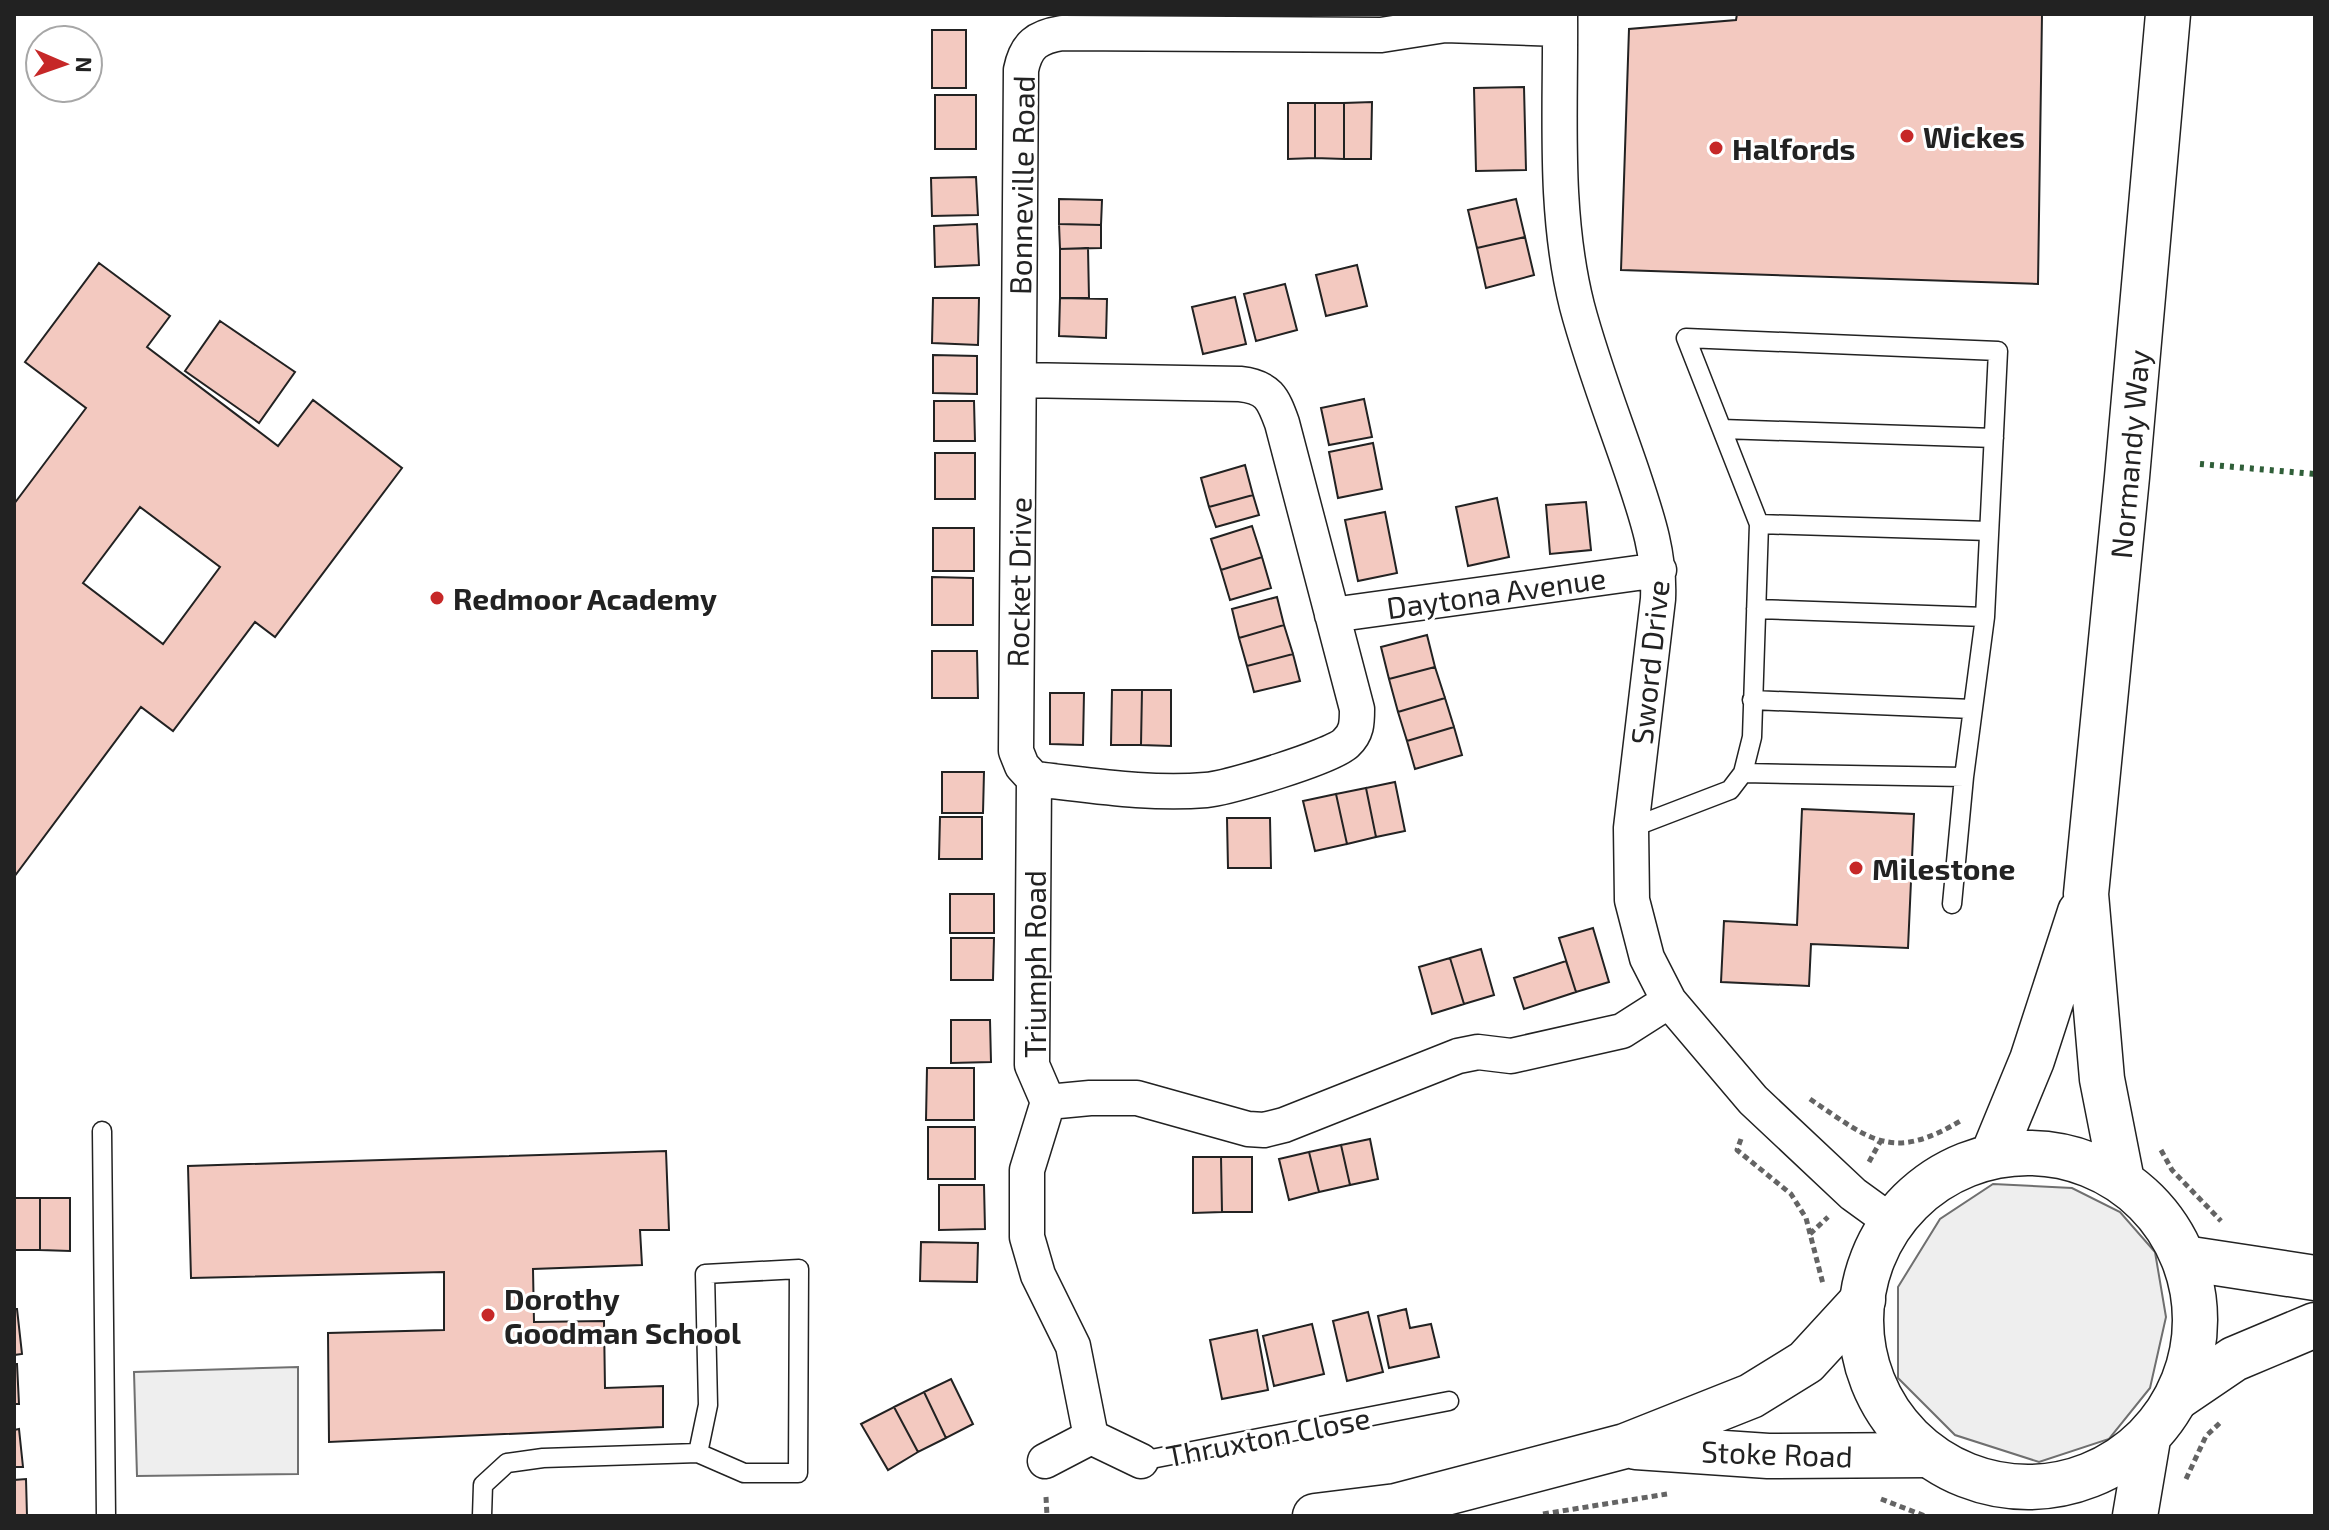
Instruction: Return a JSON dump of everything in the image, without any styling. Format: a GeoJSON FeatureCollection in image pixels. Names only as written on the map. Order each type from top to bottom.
{"type":"FeatureCollection","features":[{"type":"Feature","properties":{"kind":"main road","name":"Normandy Way"},"geometry":{"type":"LineString","coordinates":[[2122,1181],[2102,1079],[2086,894],[2168,14]]}},
{"type":"Feature","properties":{"kind":"main road","name":"Normandy Way"},"geometry":{"type":"LineString","coordinates":[[1992,1157],[2032,1060],[2086,894]]}},
{"type":"Feature","properties":{"kind":"main road"},"geometry":{"type":"LineString","coordinates":[[2026,1153],[2060,1155],[2092,1165],[2122,1181],[2159,1215],[2184,1258],[2196,1304],[2193,1352],[2178,1397],[2148,1439],[2104,1471],[2006,1501],[1928,1455],[1902,1431],[1882,1402],[1873,1381],[1861,1335],[1863,1300],[1873,1259],[1893,1223],[1912,1199],[1937,1180],[1964,1166],[1992,1157],[2026,1153]]}},
{"type":"Feature","properties":{"kind":"main road"},"geometry":{"type":"LineString","coordinates":[[2184,1258],[2315,1278]]}},
{"type":"Feature","properties":{"kind":"main road","name":"Stoke Road"},"geometry":{"type":"LineString","coordinates":[[1319,1516],[1396,1506],[1625,1446],[1751,1396],[1806,1362],[1863,1300]]}},
{"type":"Feature","properties":{"kind":"main road"},"geometry":{"type":"LineString","coordinates":[[2178,1397],[2234,1359],[2315,1325]]}},
{"type":"Feature","properties":{"kind":"main road"},"geometry":{"type":"LineString","coordinates":[[2135,1516],[2148,1439]]}},
{"type":"Feature","properties":{"kind":"main road","name":"Stoke Road"},"geometry":{"type":"LineString","coordinates":[[1625,1446],[1768,1456],[1928,1455]]}},
{"type":"Feature","properties":{"kind":"street","name":"Bonneville Road"},"geometry":{"type":"LineString","coordinates":[[1019,380],[1021,70],[1027,49],[1034,42],[1062,33],[1381,35],[1445,25],[1560,22]]}},
{"type":"Feature","properties":{"kind":"street","name":"Sword Drive"},"geometry":{"type":"LineString","coordinates":[[1560,22],[1562,220],[1569,268],[1578,308],[1650,528],[1659,570],[1631,828],[1632,900],[1647,958],[1669,1001],[1753,1100],[1853,1194],[1893,1223]]}},
{"type":"Feature","properties":{"kind":"street"},"geometry":{"type":"LineString","coordinates":[[1019,380],[1254,386],[1266,392],[1273,401],[1357,709],[1356,729],[1346,744],[1333,752],[1319,759],[1208,790],[1122,789],[1034,779]]}},
{"type":"Feature","properties":{"kind":"street","name":"Rocket Drive"},"geometry":{"type":"LineString","coordinates":[[1019,380],[1016,751],[1022,766],[1034,779]]}},
{"type":"Feature","properties":{"kind":"street","name":"Daytona Avenue"},"geometry":{"type":"LineString","coordinates":[[1332,615],[1659,570]]}},
{"type":"Feature","properties":{"kind":"street","name":"Triumph Road"},"geometry":{"type":"LineString","coordinates":[[1034,779],[1032,1065],[1048,1102],[1137,1098],[1248,1129],[1264,1130],[1284,1125],[1458,1056],[1478,1052],[1511,1056],[1622,1031],[1669,1001]]}},
{"type":"Feature","properties":{"kind":"street"},"geometry":{"type":"LineString","coordinates":[[1045,1461],[1091,1437],[1073,1346],[1038,1275],[1027,1237],[1027,1170],[1048,1102]]}},
{"type":"Feature","properties":{"kind":"street","name":"Thruxton Close"},"geometry":{"type":"LineString","coordinates":[[1091,1437],[1141,1461]]}},
{"type":"Feature","properties":{"kind":"lane"},"geometry":{"type":"LineString","coordinates":[[1631,828],[1730,790],[1743,773],[1752,737],[1759,524],[1686,338],[1998,351],[1985,617],[1964,777],[1952,904]]}},
{"type":"Feature","properties":{"kind":"lane"},"geometry":{"type":"LineString","coordinates":[[1722,429],[1994,438]]}},
{"type":"Feature","properties":{"kind":"lane"},"geometry":{"type":"LineString","coordinates":[[1759,524],[1989,531]]}},
{"type":"Feature","properties":{"kind":"lane"},"geometry":{"type":"LineString","coordinates":[[1756,609],[1985,617]]}},
{"type":"Feature","properties":{"kind":"lane"},"geometry":{"type":"LineString","coordinates":[[1752,700],[1972,709]]}},
{"type":"Feature","properties":{"kind":"lane"},"geometry":{"type":"LineString","coordinates":[[1743,773],[1964,777]]}},
{"type":"Feature","properties":{"kind":"lane"},"geometry":{"type":"LineString","coordinates":[[102,1131],[106,1516]]}},
{"type":"Feature","properties":{"kind":"lane"},"geometry":{"type":"LineString","coordinates":[[482,1516],[483,1485],[507,1463],[543,1458],[698,1453],[744,1473],[798,1473],[799,1269],[705,1274],[708,1405],[698,1453]]}},
{"type":"Feature","properties":{"kind":"lane","name":"Thruxton Close"},"geometry":{"type":"LineString","coordinates":[[1141,1461],[1449,1401]]}},
{"type":"Feature","properties":{"kind":"path"},"geometry":{"type":"LineString","coordinates":[[2154,1138],[2172,1170],[2222,1221],[2235,1227]]}},
{"type":"Feature","properties":{"kind":"path"},"geometry":{"type":"LineString","coordinates":[[2182,1489],[2206,1436],[2227,1416]]}},
{"type":"Feature","properties":{"kind":"path"},"geometry":{"type":"LineString","coordinates":[[1530,1516],[1671,1493]]}},
{"type":"Feature","properties":{"kind":"shaded area"},"geometry":{"type":"Polygon","coordinates":[[[1993,1184],[2072,1188],[2120,1212],[2155,1252],[2166,1317],[2150,1388],[2109,1439],[2039,1462],[1955,1435],[1898,1378],[1898,1287],[1940,1219],[1993,1184]]]}},
{"type":"Feature","properties":{"kind":"shaded area"},"geometry":{"type":"Polygon","coordinates":[[[298,1367],[298,1474],[137,1476],[134,1372],[298,1367]]]}},
{"type":"Feature","properties":{"kind":"building"},"geometry":{"type":"Polygon","coordinates":[[[1737,14],[2042,14],[2038,284],[1621,270],[1629,29],[1736,20],[1737,14]]]}},
{"type":"Feature","properties":{"kind":"building"},"geometry":{"type":"Polygon","coordinates":[[[932,30],[966,30],[966,88],[932,88],[932,30]]]}},
{"type":"Feature","properties":{"kind":"building"},"geometry":{"type":"Polygon","coordinates":[[[1524,87],[1526,170],[1476,171],[1474,88],[1524,87]]]}},
{"type":"Feature","properties":{"kind":"building"},"geometry":{"type":"Polygon","coordinates":[[[935,95],[976,95],[976,149],[935,149],[935,95]]]}},
{"type":"Feature","properties":{"kind":"building"},"geometry":{"type":"Polygon","coordinates":[[[1372,102],[1371,159],[1344,159],[1344,103],[1372,102]]]}},
{"type":"Feature","properties":{"kind":"building"},"geometry":{"type":"Polygon","coordinates":[[[1288,103],[1315,103],[1315,158],[1288,159],[1288,103]]]}},
{"type":"Feature","properties":{"kind":"building"},"geometry":{"type":"Polygon","coordinates":[[[1315,103],[1344,103],[1344,159],[1315,158],[1315,103]]]}},
{"type":"Feature","properties":{"kind":"building"},"geometry":{"type":"Polygon","coordinates":[[[976,177],[978,215],[932,216],[931,178],[976,177]]]}},
{"type":"Feature","properties":{"kind":"building"},"geometry":{"type":"Polygon","coordinates":[[[1059,199],[1102,200],[1101,225],[1059,224],[1059,199]]]}},
{"type":"Feature","properties":{"kind":"building"},"geometry":{"type":"Polygon","coordinates":[[[1516,199],[1525,237],[1477,248],[1468,210],[1516,199]]]}},
{"type":"Feature","properties":{"kind":"building"},"geometry":{"type":"Polygon","coordinates":[[[977,224],[979,265],[935,267],[934,226],[977,224]]]}},
{"type":"Feature","properties":{"kind":"building"},"geometry":{"type":"Polygon","coordinates":[[[1059,224],[1101,225],[1101,248],[1060,249],[1059,224]]]}},
{"type":"Feature","properties":{"kind":"building"},"geometry":{"type":"Polygon","coordinates":[[[1525,237],[1534,275],[1486,288],[1477,248],[1525,237]]]}},
{"type":"Feature","properties":{"kind":"building"},"geometry":{"type":"Polygon","coordinates":[[[1088,248],[1089,298],[1060,298],[1060,249],[1088,248]]]}},
{"type":"Feature","properties":{"kind":"building"},"geometry":{"type":"Polygon","coordinates":[[[99,263],[170,316],[147,347],[278,446],[313,400],[402,468],[275,637],[255,622],[173,731],[141,707],[14,877],[14,504],[86,408],[25,362],[99,263]],[[140,507],[83,583],[163,644],[220,567],[140,507]]]}},
{"type":"Feature","properties":{"kind":"building"},"geometry":{"type":"Polygon","coordinates":[[[1357,265],[1367,306],[1326,316],[1316,275],[1357,265]]]}},
{"type":"Feature","properties":{"kind":"building"},"geometry":{"type":"Polygon","coordinates":[[[1285,284],[1297,330],[1256,341],[1244,294],[1285,284]]]}},
{"type":"Feature","properties":{"kind":"building"},"geometry":{"type":"Polygon","coordinates":[[[1235,297],[1246,344],[1203,354],[1192,307],[1235,297]]]}},
{"type":"Feature","properties":{"kind":"building"},"geometry":{"type":"Polygon","coordinates":[[[933,298],[979,298],[978,345],[932,343],[933,298]]]}},
{"type":"Feature","properties":{"kind":"building"},"geometry":{"type":"Polygon","coordinates":[[[1060,298],[1107,299],[1106,338],[1059,336],[1060,298]]]}},
{"type":"Feature","properties":{"kind":"building"},"geometry":{"type":"Polygon","coordinates":[[[220,321],[295,372],[259,423],[185,371],[220,321]]]}},
{"type":"Feature","properties":{"kind":"building"},"geometry":{"type":"Polygon","coordinates":[[[933,355],[977,356],[977,394],[933,393],[933,355]]]}},
{"type":"Feature","properties":{"kind":"building"},"geometry":{"type":"Polygon","coordinates":[[[1364,399],[1372,437],[1329,445],[1321,408],[1364,399]]]}},
{"type":"Feature","properties":{"kind":"building"},"geometry":{"type":"Polygon","coordinates":[[[934,401],[974,401],[975,441],[934,441],[934,401]]]}},
{"type":"Feature","properties":{"kind":"building"},"geometry":{"type":"Polygon","coordinates":[[[1373,443],[1382,489],[1338,498],[1329,452],[1373,443]]]}},
{"type":"Feature","properties":{"kind":"building"},"geometry":{"type":"Polygon","coordinates":[[[935,453],[975,453],[975,499],[935,499],[935,453]]]}},
{"type":"Feature","properties":{"kind":"building"},"geometry":{"type":"Polygon","coordinates":[[[1245,465],[1253,495],[1209,507],[1201,478],[1245,465]]]}},
{"type":"Feature","properties":{"kind":"building"},"geometry":{"type":"Polygon","coordinates":[[[1253,495],[1259,515],[1216,527],[1209,507],[1253,495]]]}},
{"type":"Feature","properties":{"kind":"building"},"geometry":{"type":"Polygon","coordinates":[[[1497,498],[1509,557],[1468,566],[1456,507],[1497,498]]]}},
{"type":"Feature","properties":{"kind":"building"},"geometry":{"type":"Polygon","coordinates":[[[1586,502],[1591,550],[1550,554],[1546,505],[1586,502]]]}},
{"type":"Feature","properties":{"kind":"building"},"geometry":{"type":"Polygon","coordinates":[[[1385,512],[1397,573],[1358,581],[1345,520],[1385,512]]]}},
{"type":"Feature","properties":{"kind":"building"},"geometry":{"type":"Polygon","coordinates":[[[1252,526],[1262,557],[1221,570],[1211,539],[1252,526]]]}},
{"type":"Feature","properties":{"kind":"building"},"geometry":{"type":"Polygon","coordinates":[[[933,528],[974,528],[974,571],[933,571],[933,528]]]}},
{"type":"Feature","properties":{"kind":"building"},"geometry":{"type":"Polygon","coordinates":[[[1262,557],[1271,588],[1230,600],[1221,570],[1262,557]]]}},
{"type":"Feature","properties":{"kind":"building"},"geometry":{"type":"Polygon","coordinates":[[[932,577],[973,578],[973,625],[932,625],[932,577]]]}},
{"type":"Feature","properties":{"kind":"building"},"geometry":{"type":"Polygon","coordinates":[[[1277,597],[1284,625],[1239,638],[1232,609],[1277,597]]]}},
{"type":"Feature","properties":{"kind":"building"},"geometry":{"type":"Polygon","coordinates":[[[1284,625],[1293,654],[1247,666],[1239,638],[1284,625]]]}},
{"type":"Feature","properties":{"kind":"building"},"geometry":{"type":"Polygon","coordinates":[[[1427,635],[1435,667],[1389,679],[1381,647],[1427,635]]]}},
{"type":"Feature","properties":{"kind":"building"},"geometry":{"type":"Polygon","coordinates":[[[932,651],[977,651],[978,698],[932,698],[932,651]]]}},
{"type":"Feature","properties":{"kind":"building"},"geometry":{"type":"Polygon","coordinates":[[[1293,654],[1300,681],[1254,692],[1247,666],[1293,654]]]}},
{"type":"Feature","properties":{"kind":"building"},"geometry":{"type":"Polygon","coordinates":[[[1435,667],[1445,698],[1398,712],[1389,679],[1435,667]]]}},
{"type":"Feature","properties":{"kind":"building"},"geometry":{"type":"Polygon","coordinates":[[[1112,690],[1142,690],[1141,745],[1111,745],[1112,690]]]}},
{"type":"Feature","properties":{"kind":"building"},"geometry":{"type":"Polygon","coordinates":[[[1142,690],[1171,690],[1171,746],[1141,745],[1142,690]]]}},
{"type":"Feature","properties":{"kind":"building"},"geometry":{"type":"Polygon","coordinates":[[[1050,693],[1084,693],[1083,745],[1050,744],[1050,693]]]}},
{"type":"Feature","properties":{"kind":"building"},"geometry":{"type":"Polygon","coordinates":[[[1445,698],[1454,727],[1407,741],[1398,712],[1445,698]]]}},
{"type":"Feature","properties":{"kind":"building"},"geometry":{"type":"Polygon","coordinates":[[[1454,727],[1462,755],[1415,769],[1407,741],[1454,727]]]}},
{"type":"Feature","properties":{"kind":"building"},"geometry":{"type":"Polygon","coordinates":[[[942,772],[984,772],[983,813],[942,813],[942,772]]]}},
{"type":"Feature","properties":{"kind":"building"},"geometry":{"type":"Polygon","coordinates":[[[1395,782],[1405,831],[1376,837],[1366,788],[1395,782]]]}},
{"type":"Feature","properties":{"kind":"building"},"geometry":{"type":"Polygon","coordinates":[[[1366,788],[1376,837],[1347,844],[1336,794],[1366,788]]]}},
{"type":"Feature","properties":{"kind":"building"},"geometry":{"type":"Polygon","coordinates":[[[1336,794],[1347,844],[1315,851],[1303,801],[1336,794]]]}},
{"type":"Feature","properties":{"kind":"building","name":"Milestone"},"geometry":{"type":"Polygon","coordinates":[[[1802,809],[1914,814],[1908,948],[1811,944],[1809,986],[1721,982],[1724,921],[1797,925],[1802,809]]]}},
{"type":"Feature","properties":{"kind":"building"},"geometry":{"type":"Polygon","coordinates":[[[940,817],[982,817],[982,859],[939,859],[940,817]]]}},
{"type":"Feature","properties":{"kind":"building"},"geometry":{"type":"Polygon","coordinates":[[[1227,818],[1270,818],[1271,868],[1228,868],[1227,818]]]}},
{"type":"Feature","properties":{"kind":"building"},"geometry":{"type":"Polygon","coordinates":[[[950,894],[994,894],[994,933],[950,933],[950,894]]]}},
{"type":"Feature","properties":{"kind":"building"},"geometry":{"type":"Polygon","coordinates":[[[1593,928],[1609,982],[1576,992],[1559,938],[1593,928]]]}},
{"type":"Feature","properties":{"kind":"building"},"geometry":{"type":"Polygon","coordinates":[[[951,938],[994,938],[993,980],[951,980],[951,938]]]}},
{"type":"Feature","properties":{"kind":"building"},"geometry":{"type":"Polygon","coordinates":[[[1481,949],[1494,995],[1464,1004],[1450,958],[1481,949]]]}},
{"type":"Feature","properties":{"kind":"building"},"geometry":{"type":"Polygon","coordinates":[[[1450,958],[1464,1004],[1432,1014],[1419,967],[1450,958]]]}},
{"type":"Feature","properties":{"kind":"building"},"geometry":{"type":"Polygon","coordinates":[[[1566,961],[1576,992],[1524,1009],[1514,978],[1566,961]]]}},
{"type":"Feature","properties":{"kind":"building"},"geometry":{"type":"Polygon","coordinates":[[[951,1020],[990,1020],[991,1062],[951,1063],[951,1020]]]}},
{"type":"Feature","properties":{"kind":"building"},"geometry":{"type":"Polygon","coordinates":[[[927,1068],[974,1068],[974,1120],[926,1120],[927,1068]]]}},
{"type":"Feature","properties":{"kind":"building"},"geometry":{"type":"Polygon","coordinates":[[[928,1127],[975,1127],[975,1179],[928,1179],[928,1127]]]}},
{"type":"Feature","properties":{"kind":"building"},"geometry":{"type":"Polygon","coordinates":[[[1370,1139],[1378,1179],[1350,1185],[1341,1145],[1370,1139]]]}},
{"type":"Feature","properties":{"kind":"building"},"geometry":{"type":"Polygon","coordinates":[[[1341,1145],[1350,1185],[1319,1192],[1309,1152],[1341,1145]]]}},
{"type":"Feature","properties":{"kind":"building"},"geometry":{"type":"Polygon","coordinates":[[[666,1151],[669,1230],[640,1230],[642,1265],[533,1269],[534,1322],[604,1321],[605,1388],[663,1386],[663,1427],[329,1442],[328,1333],[444,1330],[444,1272],[191,1278],[188,1166],[666,1151]]]}},
{"type":"Feature","properties":{"kind":"building"},"geometry":{"type":"Polygon","coordinates":[[[1309,1152],[1319,1192],[1289,1200],[1279,1159],[1309,1152]]]}},
{"type":"Feature","properties":{"kind":"building"},"geometry":{"type":"Polygon","coordinates":[[[1193,1157],[1221,1157],[1222,1212],[1193,1213],[1193,1157]]]}},
{"type":"Feature","properties":{"kind":"building"},"geometry":{"type":"Polygon","coordinates":[[[1221,1157],[1252,1157],[1252,1212],[1222,1212],[1221,1157]]]}},
{"type":"Feature","properties":{"kind":"building"},"geometry":{"type":"Polygon","coordinates":[[[939,1185],[984,1185],[985,1229],[939,1230],[939,1185]]]}},
{"type":"Feature","properties":{"kind":"building"},"geometry":{"type":"Polygon","coordinates":[[[14,1198],[40,1198],[40,1250],[14,1250],[14,1198]]]}},
{"type":"Feature","properties":{"kind":"building"},"geometry":{"type":"Polygon","coordinates":[[[40,1198],[70,1198],[70,1251],[40,1250],[40,1198]]]}},
{"type":"Feature","properties":{"kind":"building"},"geometry":{"type":"Polygon","coordinates":[[[921,1242],[978,1243],[977,1282],[920,1281],[921,1242]]]}},
{"type":"Feature","properties":{"kind":"building"},"geometry":{"type":"Polygon","coordinates":[[[14,1309],[17,1309],[22,1354],[14,1355],[14,1309]]]}},
{"type":"Feature","properties":{"kind":"building"},"geometry":{"type":"Polygon","coordinates":[[[1406,1309],[1410,1328],[1431,1324],[1439,1357],[1389,1368],[1378,1316],[1406,1309]]]}},
{"type":"Feature","properties":{"kind":"building"},"geometry":{"type":"Polygon","coordinates":[[[1368,1312],[1383,1372],[1347,1381],[1333,1321],[1368,1312]]]}},
{"type":"Feature","properties":{"kind":"building"},"geometry":{"type":"Polygon","coordinates":[[[1312,1324],[1324,1374],[1274,1386],[1263,1336],[1312,1324]]]}},
{"type":"Feature","properties":{"kind":"building"},"geometry":{"type":"Polygon","coordinates":[[[1257,1330],[1268,1390],[1222,1399],[1210,1340],[1257,1330]]]}},
{"type":"Feature","properties":{"kind":"building"},"geometry":{"type":"Polygon","coordinates":[[[14,1364],[17,1364],[19,1404],[14,1404],[14,1364]]]}},
{"type":"Feature","properties":{"kind":"building"},"geometry":{"type":"Polygon","coordinates":[[[951,1379],[973,1424],[946,1438],[924,1392],[951,1379]]]}},
{"type":"Feature","properties":{"kind":"building"},"geometry":{"type":"Polygon","coordinates":[[[924,1392],[946,1438],[918,1452],[894,1407],[924,1392]]]}},
{"type":"Feature","properties":{"kind":"building"},"geometry":{"type":"Polygon","coordinates":[[[894,1407],[918,1452],[888,1470],[861,1424],[894,1407]]]}},
{"type":"Feature","properties":{"kind":"building"},"geometry":{"type":"Polygon","coordinates":[[[19,1429],[23,1467],[14,1467],[14,1430],[19,1429]]]}},
{"type":"Feature","properties":{"kind":"building"},"geometry":{"type":"Polygon","coordinates":[[[26,1479],[27,1516],[14,1516],[14,1480],[26,1479]]]}},
{"type":"Feature","properties":{"kind":"hedge"},"geometry":{"type":"LineString","coordinates":[[2200,464],[2315,474]]}},
{"type":"Feature","properties":{"kind":"place","name":"Wickes"},"geometry":{"type":"Point","coordinates":[1907,136]}},
{"type":"Feature","properties":{"kind":"place","name":"Halfords"},"geometry":{"type":"Point","coordinates":[1716,148]}},
{"type":"Feature","properties":{"kind":"place","name":"Redmoor Academy"},"geometry":{"type":"Point","coordinates":[437,598]}},
{"type":"Feature","properties":{"kind":"place","name":"Milestone"},"geometry":{"type":"Point","coordinates":[1856,868]}},
{"type":"Feature","properties":{"kind":"place","name":"Dorothy Goodman School"},"geometry":{"type":"Point","coordinates":[488,1315]}}]}
